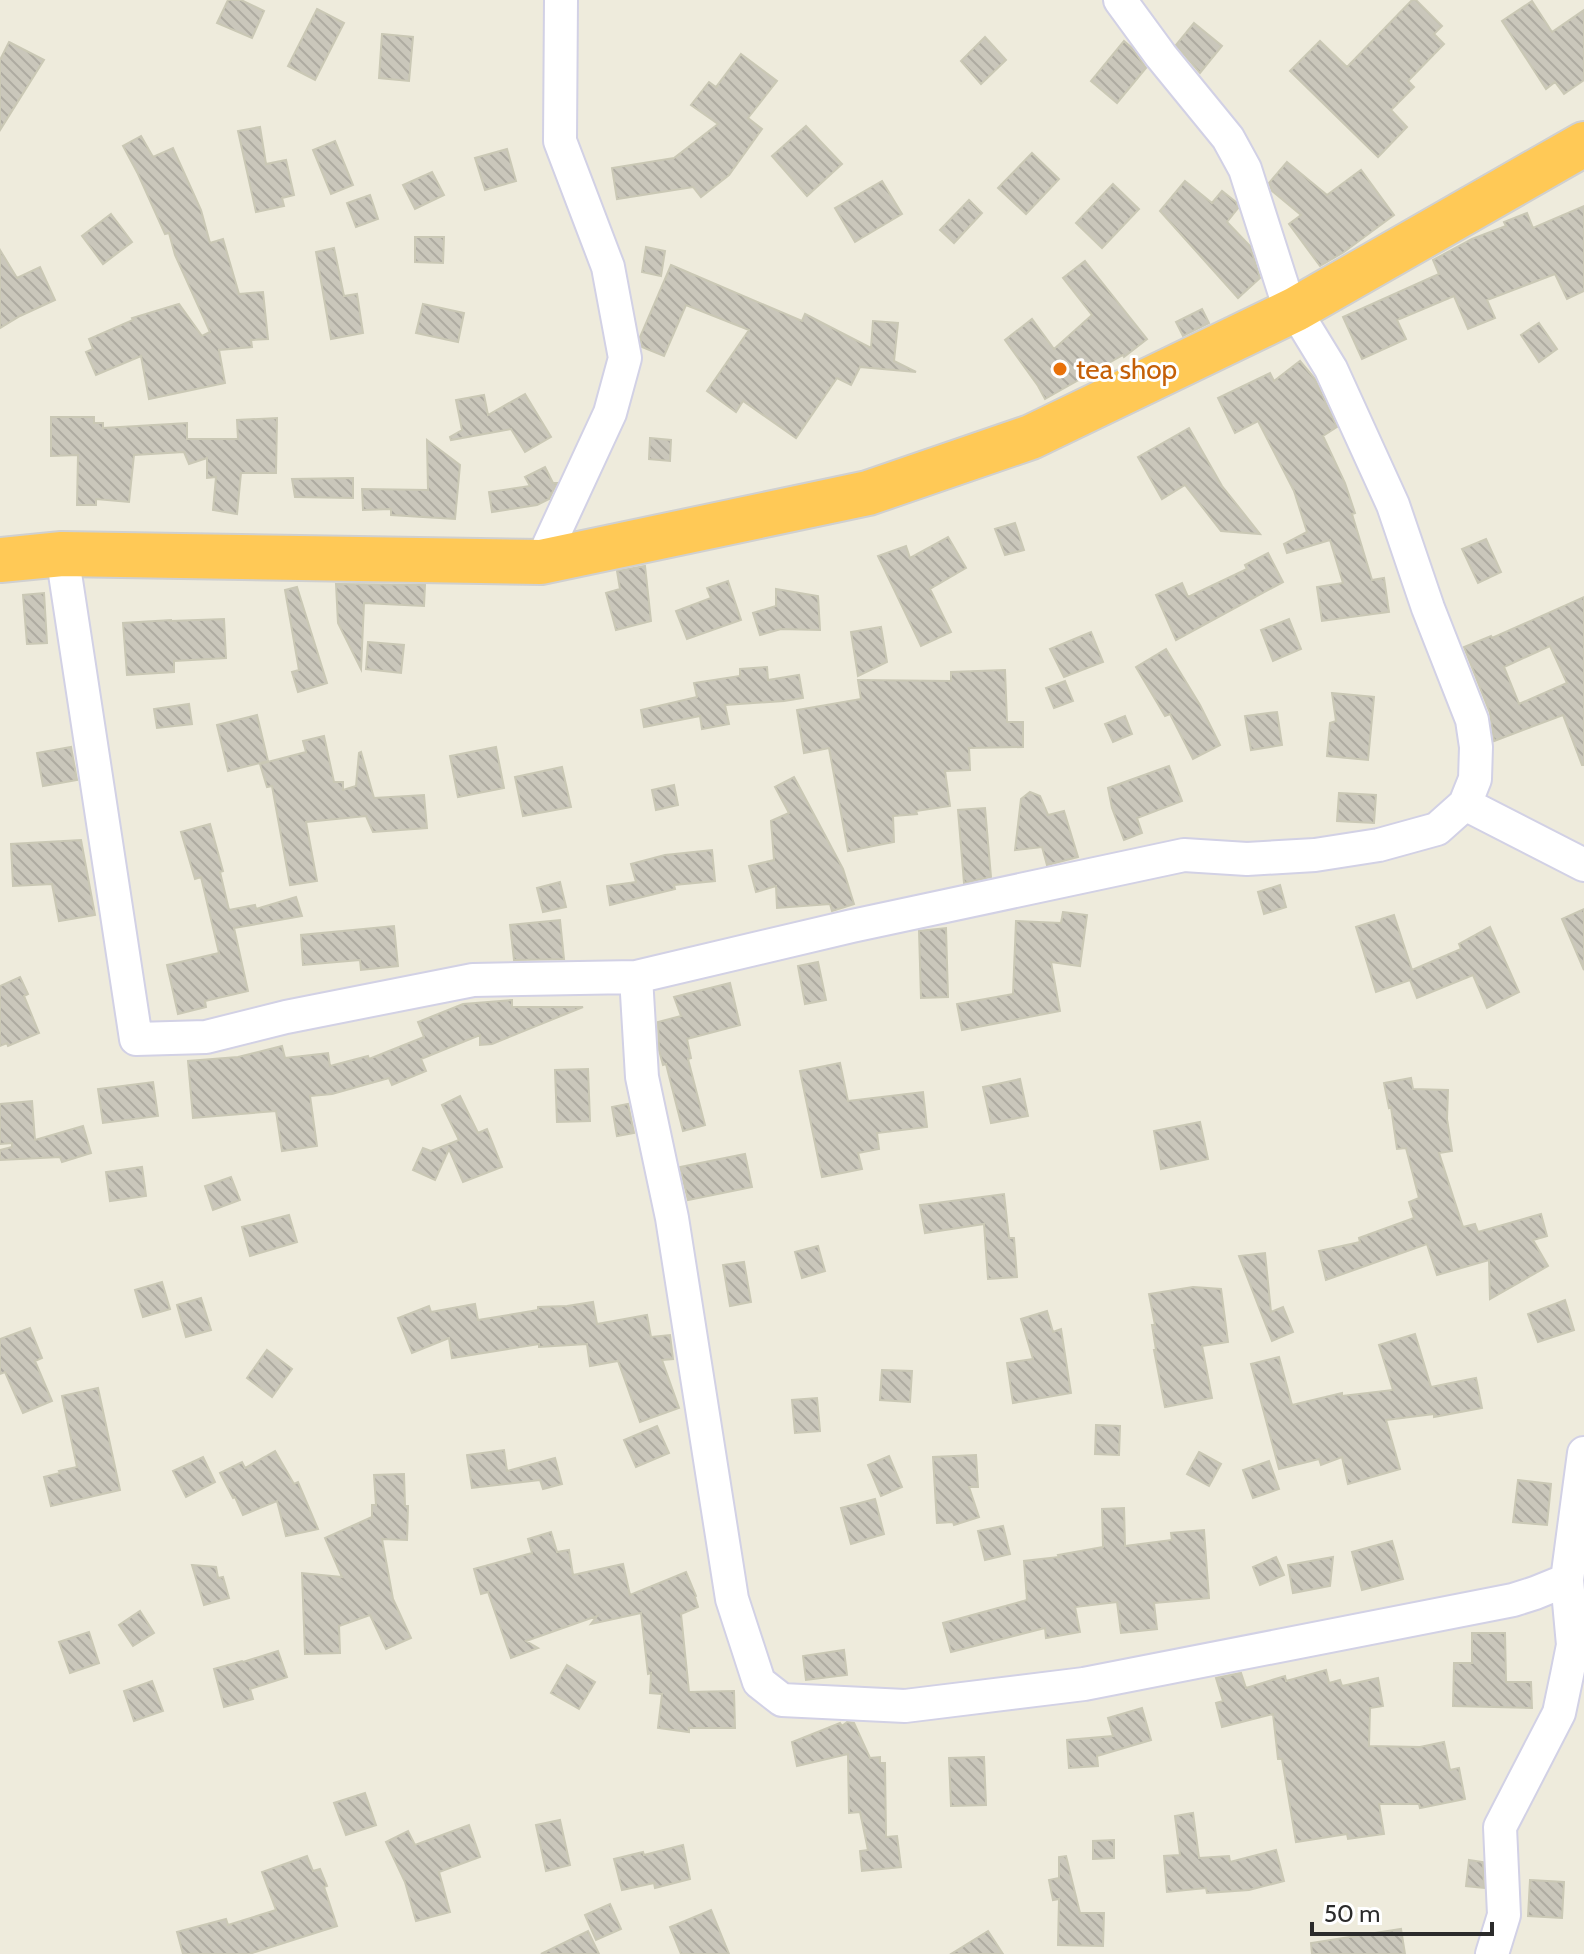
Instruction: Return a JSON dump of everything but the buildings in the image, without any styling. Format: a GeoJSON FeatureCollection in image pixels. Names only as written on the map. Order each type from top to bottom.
{"type":"FeatureCollection","features":[{"type":"Feature","properties":{"kind":"highway"},"geometry":{"type":"LineString","coordinates":[[0,560],[62,554],[541,562],[868,493],[1031,437],[1296,309],[1584,144]]}},
{"type":"Feature","properties":{"kind":"street"},"geometry":{"type":"LineString","coordinates":[[541,562],[610,413],[625,358],[608,267],[560,141],[561,0]]}},
{"type":"Feature","properties":{"kind":"street"},"geometry":{"type":"LineString","coordinates":[[62,554],[136,1039],[206,1037],[286,1017],[473,980],[636,977],[852,926],[1184,855],[1247,859],[1315,855],[1379,845],[1437,829],[1465,804],[1475,779],[1476,747],[1472,720],[1428,608],[1393,505],[1331,369],[1285,294],[1245,169],[1228,138],[1120,0]]}},
{"type":"Feature","properties":{"kind":"street"},"geometry":{"type":"LineString","coordinates":[[1465,804],[1584,865]]}},
{"type":"Feature","properties":{"kind":"street"},"geometry":{"type":"LineString","coordinates":[[636,977],[642,1077],[672,1218],[732,1599],[759,1682],[782,1700],[905,1706],[1084,1684],[1513,1600],[1567,1580]]}},
{"type":"Feature","properties":{"kind":"street"},"geometry":{"type":"LineString","coordinates":[[1492,1954],[1504,1915],[1500,1827],[1559,1713],[1573,1645],[1567,1580],[1584,1453]]}},
{"type":"Feature","properties":{"kind":"place","name":"tea shop"},"geometry":{"type":"Point","coordinates":[1060,369]}}]}
